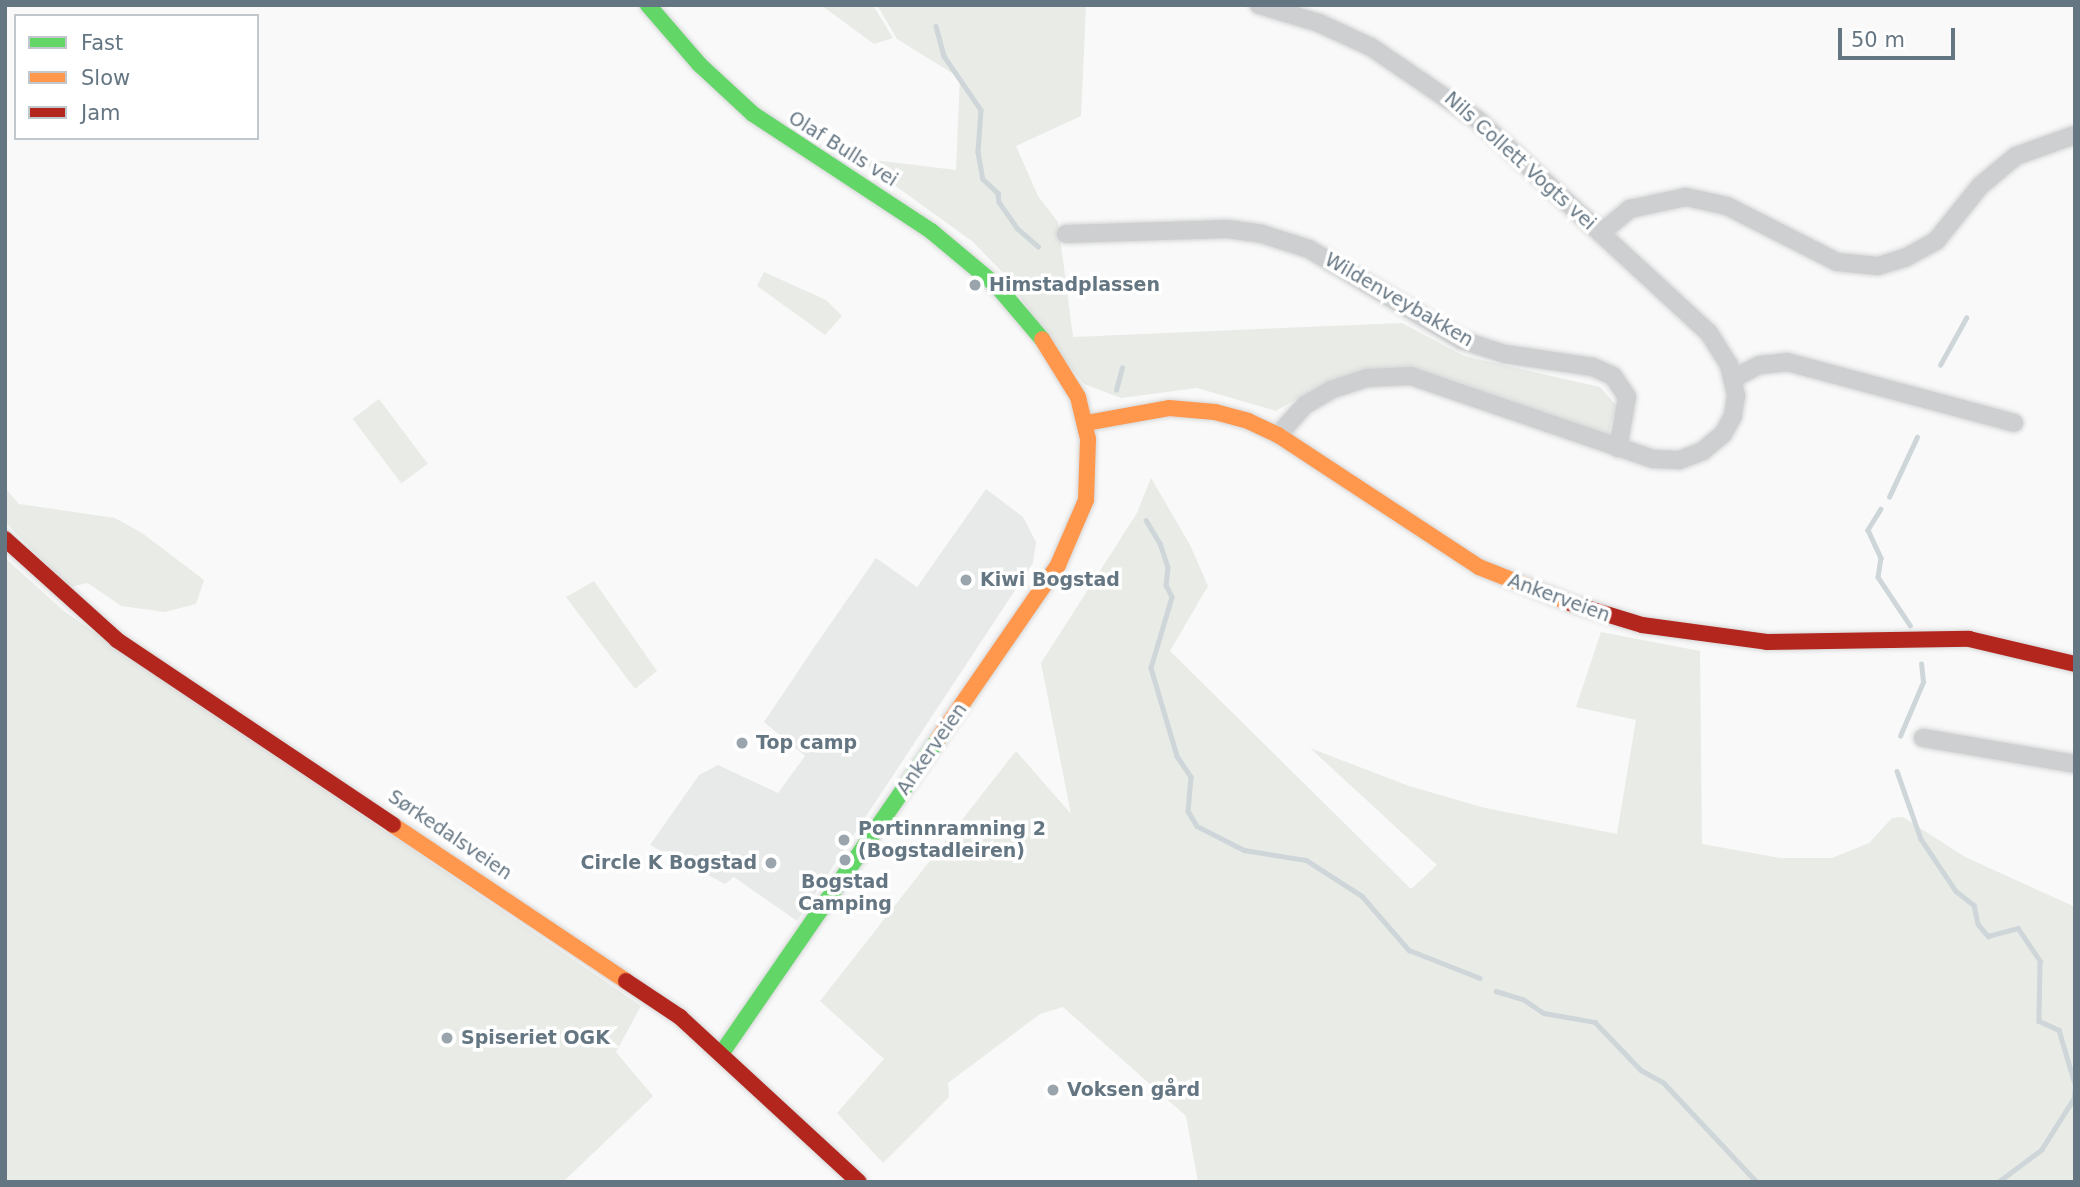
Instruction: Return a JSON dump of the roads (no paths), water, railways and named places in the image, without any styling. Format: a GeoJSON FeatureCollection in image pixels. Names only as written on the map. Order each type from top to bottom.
{"type":"FeatureCollection","features":[{"type":"Feature","properties":{"kind":"main road","name":"Olaf Bulls vei"},"geometry":{"type":"LineString","coordinates":[[648,5],[700,65],[753,114],[951,246],[1026,318]]}},
{"type":"Feature","properties":{"kind":"main road","name":"Ankerveien"},"geometry":{"type":"LineString","coordinates":[[721,1054],[1059,565],[1086,500],[1089,455],[1086,423],[1065,373],[1026,318]]}},
{"type":"Feature","properties":{"kind":"main road","name":"Ankerveien"},"geometry":{"type":"LineString","coordinates":[[1086,423],[1152,409],[1192,409],[1232,416],[1278,435],[1473,563],[1529,589],[1612,617],[1673,632],[1767,642],[1969,639],[2075,664]]}},
{"type":"Feature","properties":{"kind":"main road","name":"Sørkedalsveien"},"geometry":{"type":"LineString","coordinates":[[5,539],[117,640],[640,988],[721,1054],[859,1182]]}},
{"type":"Feature","properties":{"kind":"street","name":"Nils Collett Vogts vei"},"geometry":{"type":"LineString","coordinates":[[1259,5],[1341,32],[1430,83],[1478,120],[1709,333],[1734,377],[1736,406],[1729,425],[1703,451],[1666,460],[1618,448],[1454,387],[1398,375],[1367,378],[1331,390],[1305,405],[1278,435]]}},
{"type":"Feature","properties":{"kind":"street"},"geometry":{"type":"LineString","coordinates":[[1601,233],[1630,209],[1686,197],[1727,206],[1837,262],[1878,266],[1905,258],[1936,241],[1980,186],[2016,156],[2075,135]]}},
{"type":"Feature","properties":{"kind":"street","name":"Wildenveybakken"},"geometry":{"type":"LineString","coordinates":[[1066,234],[1228,229],[1262,233],[1309,249],[1461,340],[1505,354],[1593,367],[1613,376],[1627,397],[1618,448]]}},
{"type":"Feature","properties":{"kind":"street"},"geometry":{"type":"LineString","coordinates":[[1734,377],[1760,365],[1787,362],[2014,423]]}},
{"type":"Feature","properties":{"kind":"street"},"geometry":{"type":"LineString","coordinates":[[1923,738],[2075,764]]}},
{"type":"Feature","properties":{"kind":"waterway"},"geometry":{"type":"LineString","coordinates":[[936,26],[944,56],[981,110],[978,152],[983,179],[998,193],[999,202],[1017,228],[1038,246]]}},
{"type":"Feature","properties":{"kind":"waterway"},"geometry":{"type":"LineString","coordinates":[[1940,365],[1966,318]]}},
{"type":"Feature","properties":{"kind":"waterway"},"geometry":{"type":"LineString","coordinates":[[1116,390],[1122,368]]}},
{"type":"Feature","properties":{"kind":"waterway"},"geometry":{"type":"LineString","coordinates":[[1889,497],[1917,437]]}},
{"type":"Feature","properties":{"kind":"waterway"},"geometry":{"type":"LineString","coordinates":[[1881,509],[1868,530],[1881,558],[1878,577],[1910,625]]}},
{"type":"Feature","properties":{"kind":"waterway"},"geometry":{"type":"LineString","coordinates":[[1146,520],[1160,543],[1168,567],[1166,585],[1172,597],[1151,668],[1177,756],[1191,777],[1188,811],[1197,826],[1244,850],[1306,860],[1362,896],[1409,950],[1480,978]]}},
{"type":"Feature","properties":{"kind":"waterway"},"geometry":{"type":"LineString","coordinates":[[1900,736],[1923,682],[1921,664]]}},
{"type":"Feature","properties":{"kind":"waterway"},"geometry":{"type":"LineString","coordinates":[[1897,771],[1921,839],[1956,891],[1974,905],[1978,924],[1988,936],[2018,928],[2040,961],[2039,1021],[2059,1030],[2075,1084]]}},
{"type":"Feature","properties":{"kind":"waterway"},"geometry":{"type":"LineString","coordinates":[[1496,991],[1523,999],[1544,1013],[1595,1022],[1641,1070],[1664,1083],[1757,1182]]}},
{"type":"Feature","properties":{"kind":"waterway"},"geometry":{"type":"LineString","coordinates":[[1998,1182],[2041,1150],[2074,1098],[2075,1087]]}},
{"type":"Feature","properties":{"kind":"place","name":"Himstadplassen"},"geometry":{"type":"Point","coordinates":[975,285]}},
{"type":"Feature","properties":{"kind":"place","name":"Kiwi Bogstad"},"geometry":{"type":"Point","coordinates":[966,580]}},
{"type":"Feature","properties":{"kind":"place","name":"Top camp"},"geometry":{"type":"Point","coordinates":[742,743]}},
{"type":"Feature","properties":{"kind":"place","name":"Portinnramning 2 (Bogstadleiren)"},"geometry":{"type":"Point","coordinates":[844,840]}},
{"type":"Feature","properties":{"kind":"place","name":"Bogstad Camping"},"geometry":{"type":"Point","coordinates":[845,860]}},
{"type":"Feature","properties":{"kind":"place","name":"Circle K Bogstad"},"geometry":{"type":"Point","coordinates":[771,863]}},
{"type":"Feature","properties":{"kind":"place","name":"Spiseriet OGK"},"geometry":{"type":"Point","coordinates":[447,1038]}},
{"type":"Feature","properties":{"kind":"place","name":"Voksen gård"},"geometry":{"type":"Point","coordinates":[1053,1090]}}]}
